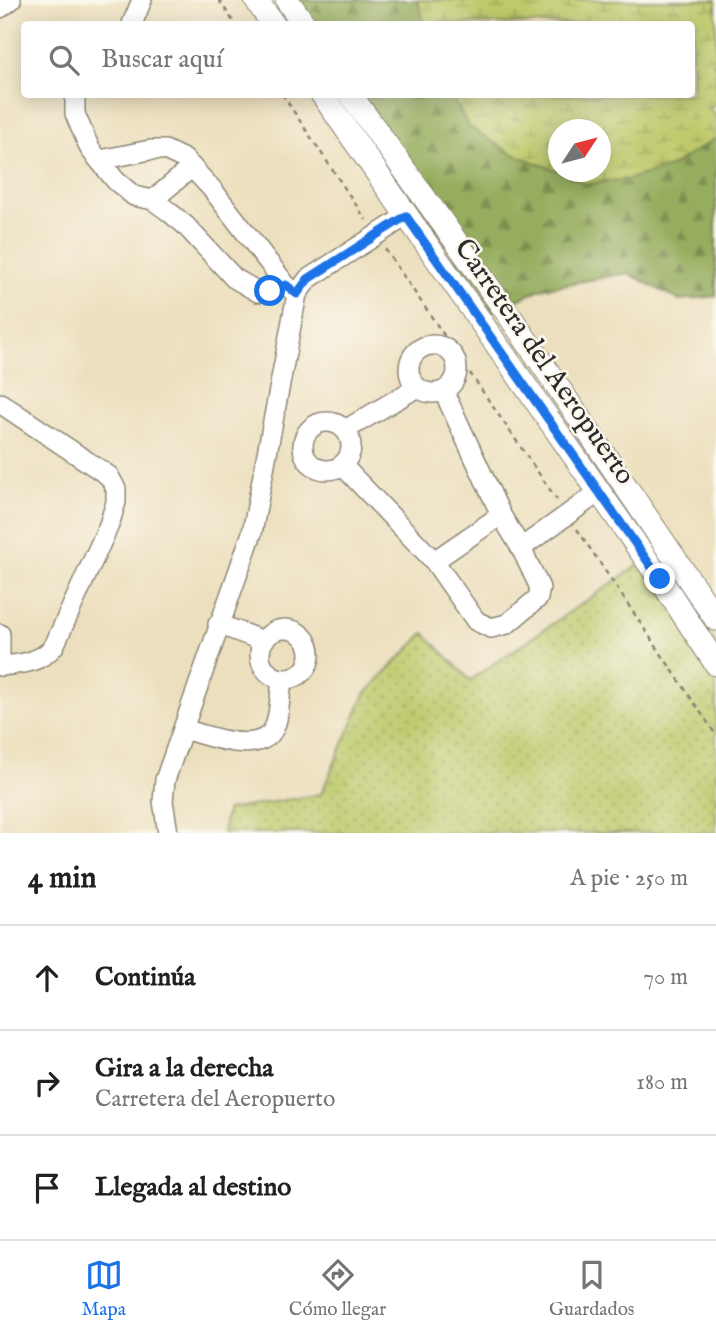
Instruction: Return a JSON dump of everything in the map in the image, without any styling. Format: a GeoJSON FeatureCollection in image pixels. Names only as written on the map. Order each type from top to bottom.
{"type":"FeatureCollection","features":[{"type":"Feature","properties":{"kind":"main road"},"geometry":{"type":"LineString","coordinates":[[256,0],[271,21]]}},
{"type":"Feature","properties":{"kind":"main road"},"geometry":{"type":"LineString","coordinates":[[287,0],[301,21]]}},
{"type":"Feature","properties":{"kind":"main road","name":"Carretera del Aeropuerto"},"geometry":{"type":"LineString","coordinates":[[325,98],[716,664]]}},
{"type":"Feature","properties":{"kind":"main road","name":"Carretera del Aeropuerto"},"geometry":{"type":"LineString","coordinates":[[353,98],[511,318],[716,619]]}},
{"type":"Feature","properties":{"kind":"street"},"geometry":{"type":"LineString","coordinates":[[0,8],[11,0]]}},
{"type":"Feature","properties":{"kind":"street"},"geometry":{"type":"LineString","coordinates":[[133,21],[142,0]]}},
{"type":"Feature","properties":{"kind":"street"},"geometry":{"type":"LineString","coordinates":[[75,98],[75,114],[90,149],[116,181],[134,196],[153,200],[185,225],[234,278],[258,292],[291,289],[406,216]]}},
{"type":"Feature","properties":{"kind":"street"},"geometry":{"type":"LineString","coordinates":[[100,160],[150,150],[165,150],[184,159],[291,289],[271,440],[252,533],[165,780],[163,801],[167,833]]}},
{"type":"Feature","properties":{"kind":"street"},"geometry":{"type":"LineString","coordinates":[[153,200],[192,167]]}},
{"type":"Feature","properties":{"kind":"street"},"geometry":{"type":"LineString","coordinates":[[424,346],[441,346],[448,350],[457,364],[455,380],[444,392],[430,394],[416,388],[409,373],[412,357],[424,346]]}},
{"type":"Feature","properties":{"kind":"street"},"geometry":{"type":"LineString","coordinates":[[345,430],[416,388]]}},
{"type":"Feature","properties":{"kind":"street"},"geometry":{"type":"LineString","coordinates":[[342,465],[435,561],[476,621],[491,628],[507,624],[538,598],[540,588],[501,514],[444,392]]}},
{"type":"Feature","properties":{"kind":"street"},"geometry":{"type":"LineString","coordinates":[[0,403],[109,476],[116,489],[116,502],[109,525],[54,646],[46,656],[36,660],[0,666]]}},
{"type":"Feature","properties":{"kind":"street"},"geometry":{"type":"LineString","coordinates":[[325,422],[345,430],[351,444],[347,459],[342,465],[328,470],[314,466],[304,454],[304,439],[312,427],[325,422]]}},
{"type":"Feature","properties":{"kind":"street"},"geometry":{"type":"LineString","coordinates":[[271,440],[304,439]]}},
{"type":"Feature","properties":{"kind":"street"},"geometry":{"type":"LineString","coordinates":[[521,548],[599,492]]}},
{"type":"Feature","properties":{"kind":"street"},"geometry":{"type":"LineString","coordinates":[[435,561],[501,514]]}},
{"type":"Feature","properties":{"kind":"street"},"geometry":{"type":"LineString","coordinates":[[218,624],[263,641]]}},
{"type":"Feature","properties":{"kind":"street"},"geometry":{"type":"LineString","coordinates":[[283,629],[299,633],[305,639],[310,655],[309,663],[298,676],[282,680],[267,673],[260,658],[263,641],[268,635],[283,629]]}},
{"type":"Feature","properties":{"kind":"street"},"geometry":{"type":"LineString","coordinates":[[0,634],[0,656]]}},
{"type":"Feature","properties":{"kind":"street"},"geometry":{"type":"LineString","coordinates":[[184,729],[241,743],[263,741],[270,735],[275,724],[282,680]]}},
{"type":"Feature","properties":{"kind":"path"},"geometry":{"type":"LineString","coordinates":[[219,0],[233,21]]}},
{"type":"Feature","properties":{"kind":"path"},"geometry":{"type":"LineString","coordinates":[[285,98],[716,735]]}},
{"type":"Feature","properties":{"kind":"green space"},"geometry":{"type":"Polygon","coordinates":[[[280,0],[417,0],[424,21],[294,21],[280,0]]]}},
{"type":"Feature","properties":{"kind":"green space"},"geometry":{"type":"Polygon","coordinates":[[[417,0],[716,0],[716,55],[713,62],[716,66],[716,103],[709,109],[716,115],[716,138],[670,167],[629,179],[611,181],[611,119],[548,119],[548,167],[513,154],[469,127],[453,98],[695,98],[695,21],[424,21],[417,0]]]}},
{"type":"Feature","properties":{"kind":"green space"},"geometry":{"type":"Polygon","coordinates":[[[346,98],[453,98],[469,127],[548,165],[548,182],[611,182],[611,176],[702,148],[716,138],[716,296],[679,300],[628,273],[540,289],[493,312],[346,98]]]}},
{"type":"Feature","properties":{"kind":"green space"},"geometry":{"type":"Polygon","coordinates":[[[658,552],[716,641],[716,833],[223,833],[226,810],[321,794],[365,694],[424,633],[470,680],[658,552]]]}},
{"type":"Feature","properties":{"kind":"route"},"geometry":{"type":"LineString","coordinates":[[270,291],[286,285],[297,294],[308,279],[406,216],[660,579]]}}]}
